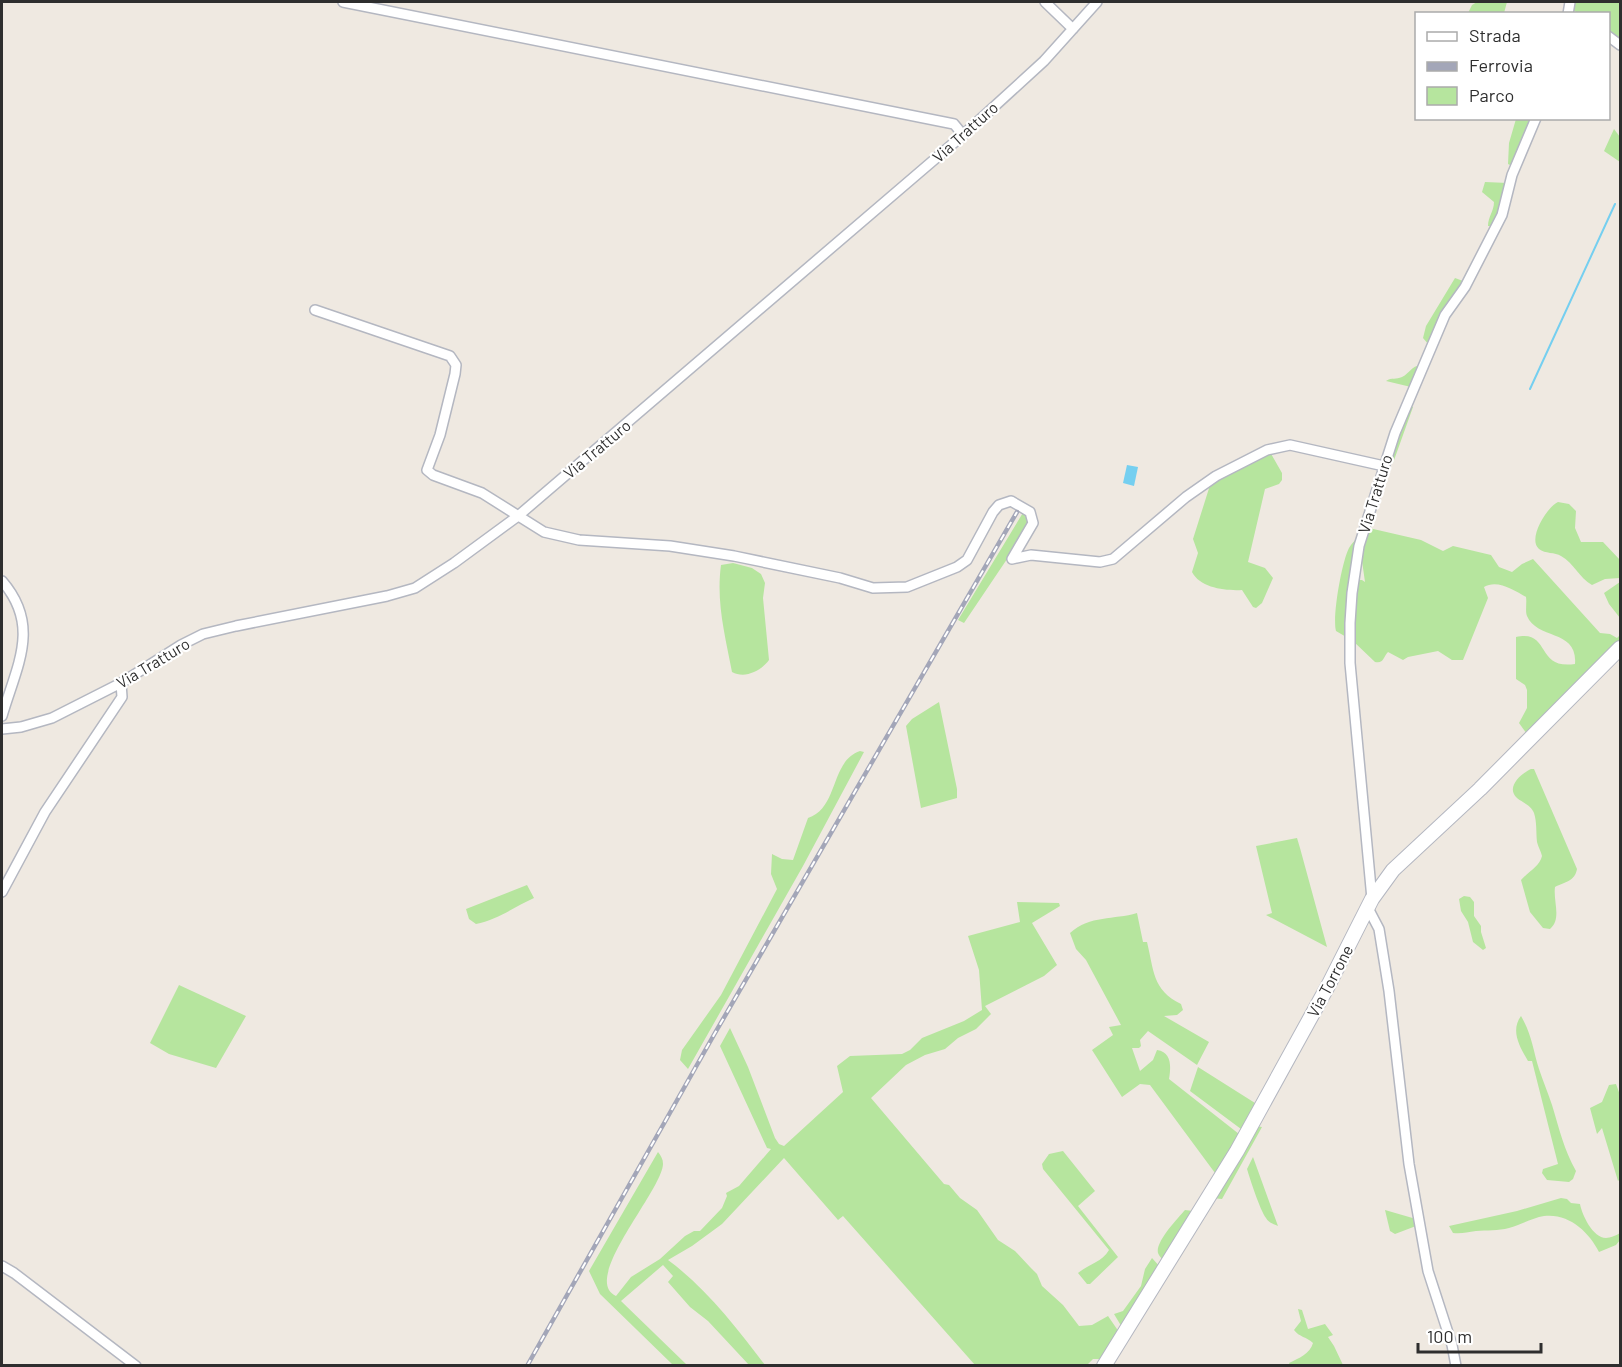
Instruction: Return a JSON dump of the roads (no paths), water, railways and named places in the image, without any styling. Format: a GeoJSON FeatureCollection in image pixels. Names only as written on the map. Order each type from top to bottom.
{"type":"FeatureCollection","features":[{"type":"Feature","properties":{"kind":"main road","name":"Via Torrone"},"geometry":{"type":"LineString","coordinates":[[1104,1365],[1237,1151],[1329,984],[1370,903],[1393,870],[1480,789],[1620,648]]}},
{"type":"Feature","properties":{"kind":"street"},"geometry":{"type":"LineString","coordinates":[[344,2],[954,124],[963,135]]}},
{"type":"Feature","properties":{"kind":"street"},"geometry":{"type":"LineString","coordinates":[[1045,2],[1073,29]]}},
{"type":"Feature","properties":{"kind":"street","name":"Via Tratturo"},"geometry":{"type":"LineString","coordinates":[[2,729],[21,727],[52,718],[121,683],[181,645],[203,634],[387,596],[415,588],[454,563],[518,516],[963,135],[1044,61],[1096,2]]}},
{"type":"Feature","properties":{"kind":"street","name":"Via Tratturo"},"geometry":{"type":"LineString","coordinates":[[1456,1365],[1452,1345],[1428,1271],[1409,1164],[1389,991],[1378,929],[1370,903],[1350,663],[1350,623],[1359,546],[1395,434],[1445,315],[1465,287],[1502,215],[1512,175],[1535,120]]}},
{"type":"Feature","properties":{"kind":"street"},"geometry":{"type":"LineString","coordinates":[[315,310],[450,356],[456,365],[440,435],[427,470],[432,475],[482,493],[544,532],[579,540],[670,546],[735,555],[840,578],[873,588],[907,586],[957,567],[967,560],[993,512],[999,505],[1011,501],[1030,512],[1033,523],[1012,559],[1031,555],[1100,562],[1113,559],[1186,496],[1216,476],[1267,450],[1290,445],[1384,466]]}},
{"type":"Feature","properties":{"kind":"street"},"geometry":{"type":"LineString","coordinates":[[2,581],[18,604],[24,631],[20,656],[2,716]]}},
{"type":"Feature","properties":{"kind":"street"},"geometry":{"type":"LineString","coordinates":[[2,892],[45,812],[122,697],[121,683]]}},
{"type":"Feature","properties":{"kind":"street"},"geometry":{"type":"LineString","coordinates":[[2,1266],[136,1365]]}},
{"type":"Feature","properties":{"kind":"water"},"geometry":{"type":"Polygon","coordinates":[[[1127,465],[1138,467],[1134,486],[1123,483],[1127,465]]]}},
{"type":"Feature","properties":{"kind":"waterway"},"geometry":{"type":"LineString","coordinates":[[1530,389],[1615,204]]}},
{"type":"Feature","properties":{"kind":"railway"},"geometry":{"type":"LineString","coordinates":[[527,1366],[715,1033],[1017,512]]}}]}
